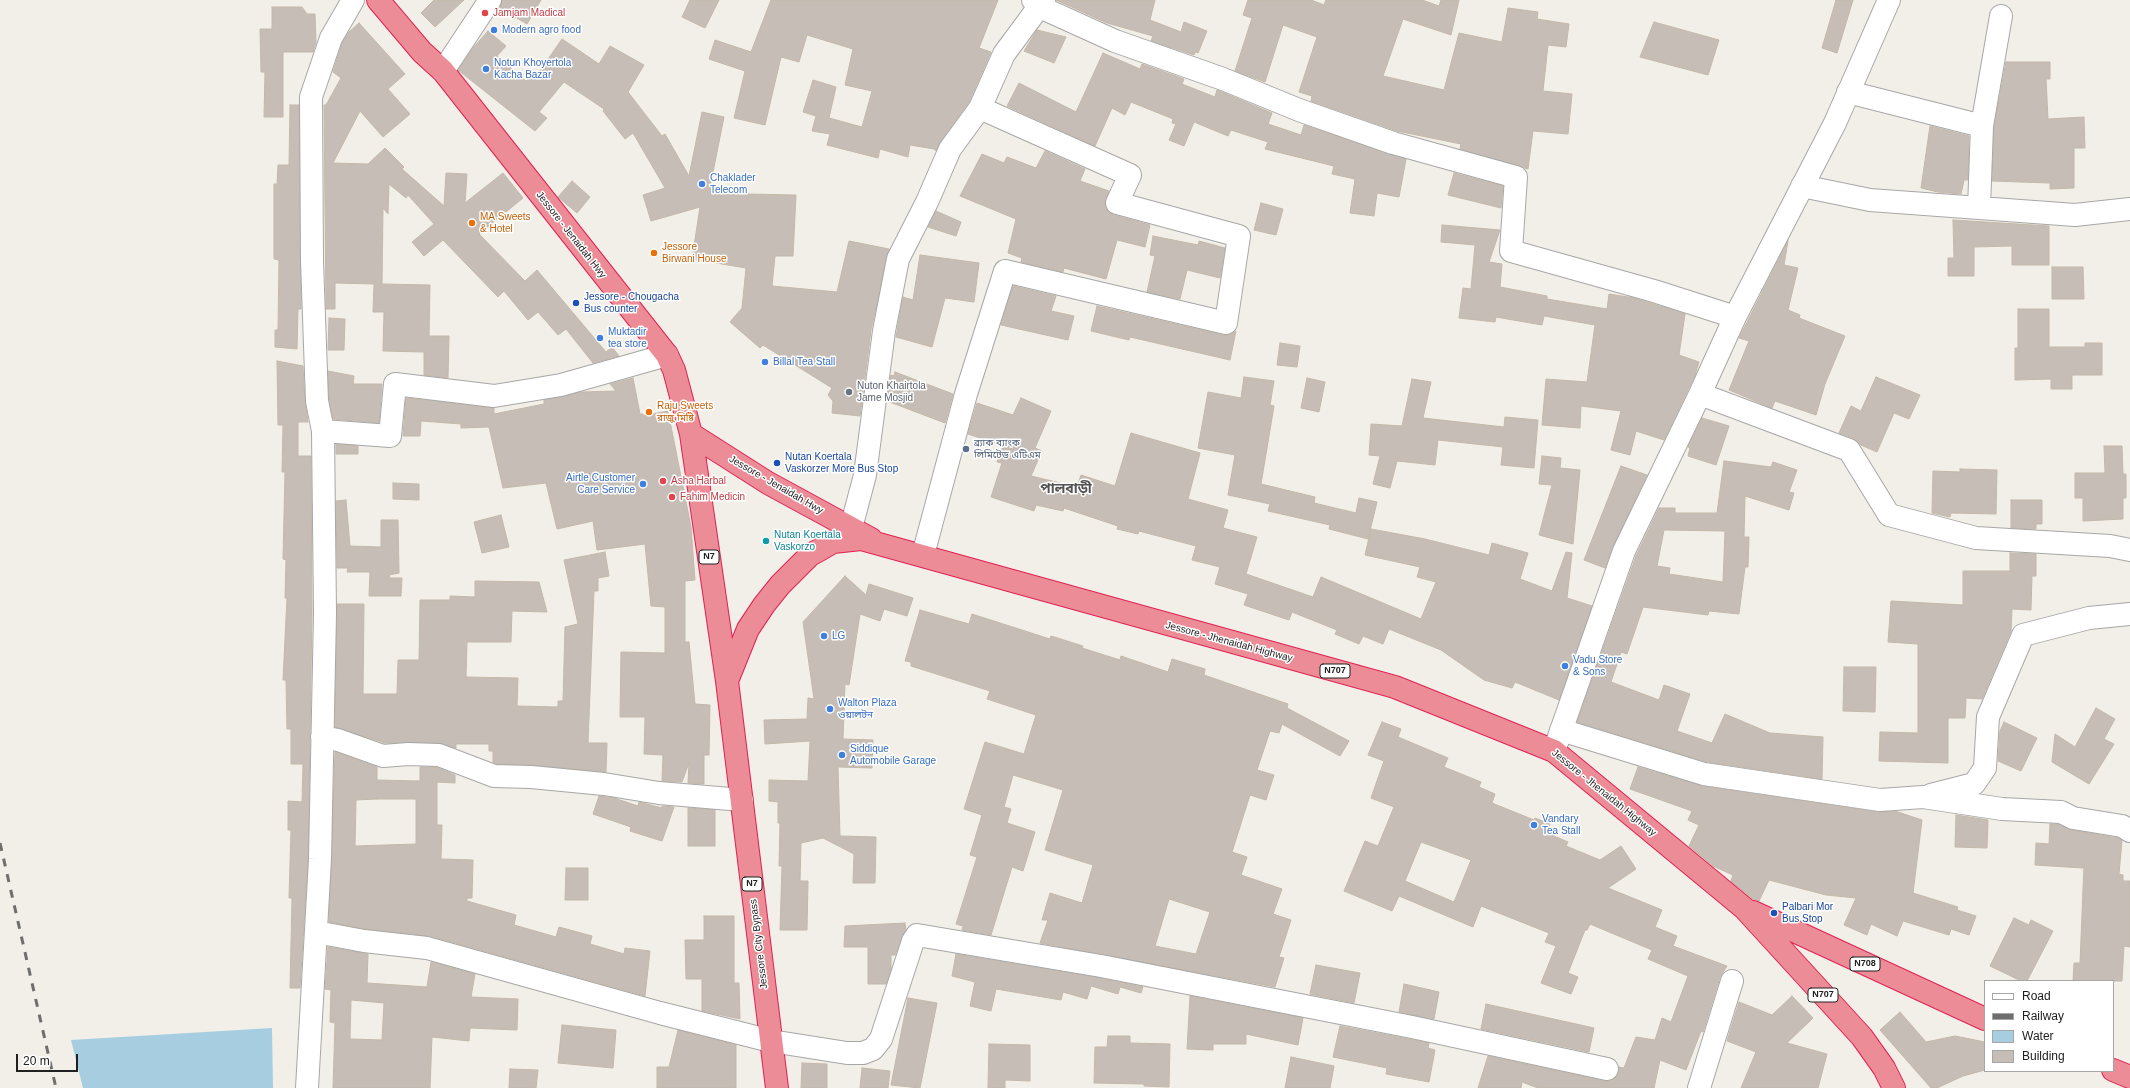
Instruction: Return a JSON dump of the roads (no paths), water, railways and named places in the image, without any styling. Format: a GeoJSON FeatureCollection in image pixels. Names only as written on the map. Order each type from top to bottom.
{"type":"FeatureCollection","features":[{"type":"Feature","properties":{"kind":"highway","name":"Jessore - Jenaidah Hwy"},"geometry":{"type":"LineString","coordinates":[[378,0],[422,52],[443,71],[667,355],[674,370],[691,434],[768,483],[873,541]]}},
{"type":"Feature","properties":{"kind":"highway","name":"N7"},"geometry":{"type":"LineString","coordinates":[[691,434],[727,681]]}},
{"type":"Feature","properties":{"kind":"highway","name":"Jessore - Jhenaidah Highway"},"geometry":{"type":"LineString","coordinates":[[727,681],[748,630],[756,615],[780,585],[810,555],[833,542],[861,538],[1395,688],[1554,751],[1744,908]]}},
{"type":"Feature","properties":{"kind":"highway","name":"Jessore City Bypass"},"geometry":{"type":"LineString","coordinates":[[727,681],[777,1088]]}},
{"type":"Feature","properties":{"kind":"highway","name":"N708"},"geometry":{"type":"LineString","coordinates":[[1744,908],[1984,1019]]}},
{"type":"Feature","properties":{"kind":"highway","name":"N707"},"geometry":{"type":"LineString","coordinates":[[1744,908],[1862,1037],[1884,1068],[1894,1088]]}},
{"type":"Feature","properties":{"kind":"highway"},"geometry":{"type":"LineString","coordinates":[[2114,1070],[2130,1077]]}},
{"type":"Feature","properties":{"kind":"street"},"geometry":{"type":"LineString","coordinates":[[307,1088],[316,932],[325,613],[323,431],[317,401],[312,261],[311,97],[331,38],[353,0]]}},
{"type":"Feature","properties":{"kind":"street"},"geometry":{"type":"LineString","coordinates":[[443,71],[490,0]]}},
{"type":"Feature","properties":{"kind":"street"},"geometry":{"type":"LineString","coordinates":[[1554,751],[1624,551],[1735,318],[1848,92],[1889,0]]}},
{"type":"Feature","properties":{"kind":"street"},"geometry":{"type":"LineString","coordinates":[[851,528],[865,475],[884,331],[898,259],[927,202],[950,149],[980,108],[1004,54],[1039,2],[1115,41],[1223,79],[1299,110],[1393,143],[1516,177],[1511,251],[1654,291],[1735,318]]}},
{"type":"Feature","properties":{"kind":"street"},"geometry":{"type":"LineString","coordinates":[[1979,208],[1982,126],[2001,16]]}},
{"type":"Feature","properties":{"kind":"street"},"geometry":{"type":"LineString","coordinates":[[1848,92],[1982,126]]}},
{"type":"Feature","properties":{"kind":"street"},"geometry":{"type":"LineString","coordinates":[[923,555],[966,394],[1005,271],[1226,323],[1239,236],[1117,203],[1130,175],[980,108]]}},
{"type":"Feature","properties":{"kind":"street"},"geometry":{"type":"LineString","coordinates":[[1802,186],[1870,200],[1979,208],[2075,215],[2130,210]]}},
{"type":"Feature","properties":{"kind":"street"},"geometry":{"type":"LineString","coordinates":[[323,431],[390,436],[395,384],[494,396],[561,385],[667,355]]}},
{"type":"Feature","properties":{"kind":"street"},"geometry":{"type":"LineString","coordinates":[[1700,394],[1849,450],[1889,515],[1976,538],[2110,546],[2130,550]]}},
{"type":"Feature","properties":{"kind":"street"},"geometry":{"type":"LineString","coordinates":[[1562,730],[1704,774],[1880,800],[1922,797],[1974,784],[1985,768],[1988,717],[2023,635],[2089,618],[2130,614]]}},
{"type":"Feature","properties":{"kind":"street"},"geometry":{"type":"LineString","coordinates":[[322,737],[338,740],[383,756],[408,754],[439,755],[494,776],[531,777],[604,784],[659,793],[742,800]]}},
{"type":"Feature","properties":{"kind":"street"},"geometry":{"type":"LineString","coordinates":[[1922,797],[2002,809],[2061,812],[2073,818],[2122,826],[2130,831]]}},
{"type":"Feature","properties":{"kind":"street"},"geometry":{"type":"LineString","coordinates":[[316,932],[364,941],[427,948],[660,1013],[771,1041],[847,1053],[863,1053],[873,1048],[880,1039],[913,941],[917,935],[1101,966],[1412,1027],[1606,1071]]}},
{"type":"Feature","properties":{"kind":"street"},"geometry":{"type":"LineString","coordinates":[[1699,1088],[1732,981]]}},
{"type":"Feature","properties":{"kind":"water"},"geometry":{"type":"Polygon","coordinates":[[[272,1028],[273,1088],[83,1088],[71,1040],[272,1028]]]}},
{"type":"Feature","properties":{"kind":"railway"},"geometry":{"type":"LineString","coordinates":[[0,843],[56,1088]]}},
{"type":"Feature","properties":{"kind":"place","name":"Jamjam Madical"},"geometry":{"type":"Point","coordinates":[485,13]}},
{"type":"Feature","properties":{"kind":"place","name":"Modern agro food"},"geometry":{"type":"Point","coordinates":[494,30]}},
{"type":"Feature","properties":{"kind":"place","name":"Notun Khoyertola Kacha Bazar"},"geometry":{"type":"Point","coordinates":[486,69]}},
{"type":"Feature","properties":{"kind":"place","name":"Chaklader Telecom"},"geometry":{"type":"Point","coordinates":[702,184]}},
{"type":"Feature","properties":{"kind":"place","name":"MA Sweets & Hotel"},"geometry":{"type":"Point","coordinates":[472,223]}},
{"type":"Feature","properties":{"kind":"place","name":"Jessore Birwani House"},"geometry":{"type":"Point","coordinates":[654,253]}},
{"type":"Feature","properties":{"kind":"place","name":"Jessore - Chougacha Bus counter"},"geometry":{"type":"Point","coordinates":[576,303]}},
{"type":"Feature","properties":{"kind":"place","name":"Muktadir tea store"},"geometry":{"type":"Point","coordinates":[600,338]}},
{"type":"Feature","properties":{"kind":"place","name":"Billal Tea Stall"},"geometry":{"type":"Point","coordinates":[765,362]}},
{"type":"Feature","properties":{"kind":"place","name":"Nuton Khairtola Jame Mosjid"},"geometry":{"type":"Point","coordinates":[849,392]}},
{"type":"Feature","properties":{"kind":"place","name":"Raju Sweets রাজু মিষ্টি"},"geometry":{"type":"Point","coordinates":[649,412]}},
{"type":"Feature","properties":{"kind":"place","name":"ব্র্যাক ব্যাংক লিমিটেড এটিএম"},"geometry":{"type":"Point","coordinates":[966,449]}},
{"type":"Feature","properties":{"kind":"place","name":"Nutan Koertala Vaskorzer More Bus Stop"},"geometry":{"type":"Point","coordinates":[777,463]}},
{"type":"Feature","properties":{"kind":"place","name":"Asha Harbal"},"geometry":{"type":"Point","coordinates":[663,481]}},
{"type":"Feature","properties":{"kind":"place","name":"Airtle Customer Care Service"},"geometry":{"type":"Point","coordinates":[643,484]}},
{"type":"Feature","properties":{"kind":"place","name":"Fahim Medicin"},"geometry":{"type":"Point","coordinates":[672,497]}},
{"type":"Feature","properties":{"kind":"place","name":"Nutan Koertala Vaskorzo"},"geometry":{"type":"Point","coordinates":[766,541]}},
{"type":"Feature","properties":{"kind":"place","name":"LG"},"geometry":{"type":"Point","coordinates":[824,636]}},
{"type":"Feature","properties":{"kind":"place","name":"Vadu Store & Sons"},"geometry":{"type":"Point","coordinates":[1565,666]}},
{"type":"Feature","properties":{"kind":"place","name":"Walton Plaza ওয়ালটন"},"geometry":{"type":"Point","coordinates":[830,709]}},
{"type":"Feature","properties":{"kind":"place","name":"Siddique Automobile Garage"},"geometry":{"type":"Point","coordinates":[842,755]}},
{"type":"Feature","properties":{"kind":"place","name":"Vandary Tea Stall"},"geometry":{"type":"Point","coordinates":[1534,825]}},
{"type":"Feature","properties":{"kind":"place","name":"Palbari Mor Bus Stop"},"geometry":{"type":"Point","coordinates":[1774,913]}},
{"type":"Feature","properties":{"kind":"district","name":"পালবাড়ী"},"geometry":{"type":"Point","coordinates":[1066,489]}}]}
